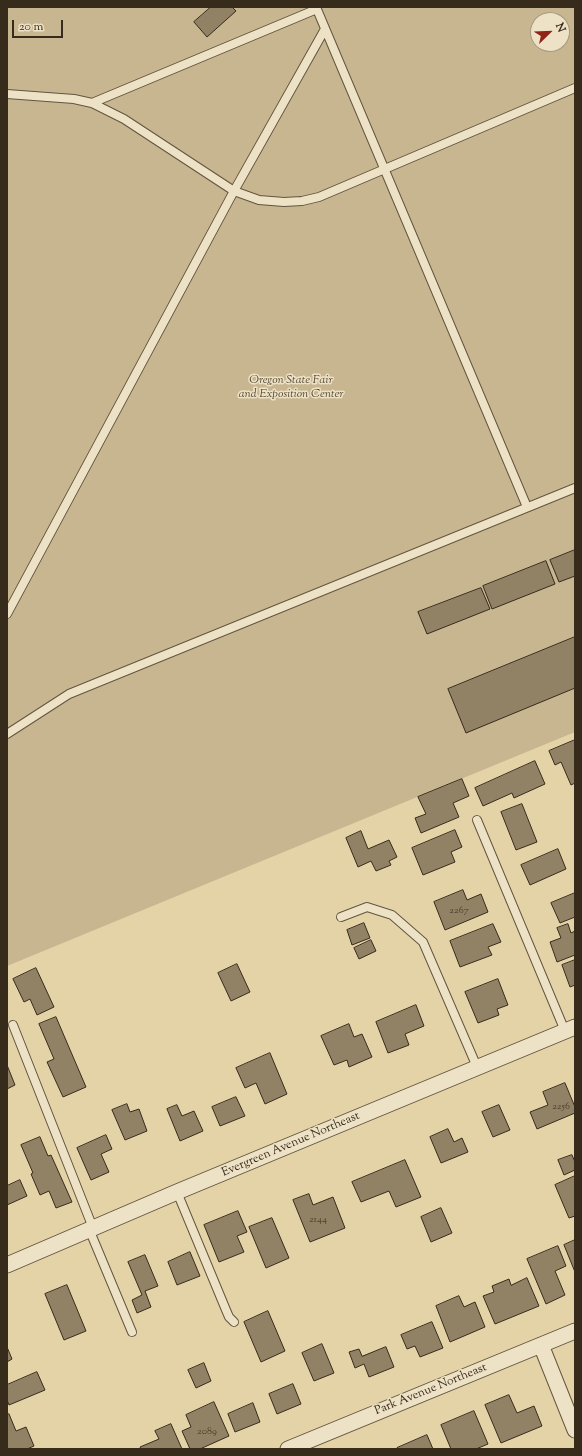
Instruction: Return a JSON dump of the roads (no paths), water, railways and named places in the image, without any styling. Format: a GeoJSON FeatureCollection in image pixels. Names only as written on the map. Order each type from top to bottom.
{"type":"FeatureCollection","features":[{"type":"Feature","properties":{"kind":"street","name":"Evergreen Avenue Northeast"},"geometry":{"type":"LineString","coordinates":[[7,1264],[570,1029]]}},
{"type":"Feature","properties":{"kind":"street","name":"Park Avenue Northeast"},"geometry":{"type":"LineString","coordinates":[[288,1449],[575,1331]]}},
{"type":"Feature","properties":{"kind":"street"},"geometry":{"type":"LineString","coordinates":[[540,1345],[575,1430]]}},
{"type":"Feature","properties":{"kind":"lane"},"geometry":{"type":"LineString","coordinates":[[92,103],[316,8],[527,507]]}},
{"type":"Feature","properties":{"kind":"lane"},"geometry":{"type":"LineString","coordinates":[[7,614],[234,192],[325,29]]}},
{"type":"Feature","properties":{"kind":"lane"},"geometry":{"type":"LineString","coordinates":[[7,94],[74,99],[92,103],[124,119],[234,192],[259,200],[284,202],[302,201],[319,197],[575,88]]}},
{"type":"Feature","properties":{"kind":"lane"},"geometry":{"type":"LineString","coordinates":[[7,734],[69,694],[575,488]]}},
{"type":"Feature","properties":{"kind":"lane"},"geometry":{"type":"LineString","coordinates":[[477,820],[570,1029]]}},
{"type":"Feature","properties":{"kind":"lane"},"geometry":{"type":"LineString","coordinates":[[341,917],[366,907],[392,915],[423,942],[477,1067]]}},
{"type":"Feature","properties":{"kind":"lane"},"geometry":{"type":"LineString","coordinates":[[13,1026],[132,1332]]}},
{"type":"Feature","properties":{"kind":"lane"},"geometry":{"type":"LineString","coordinates":[[177,1192],[229,1317],[234,1322]]}},
{"type":"Feature","properties":{"kind":"park label","name":"Oregon State Fair and Exposition Center"},"geometry":{"type":"Point","coordinates":[291,388]}}]}
